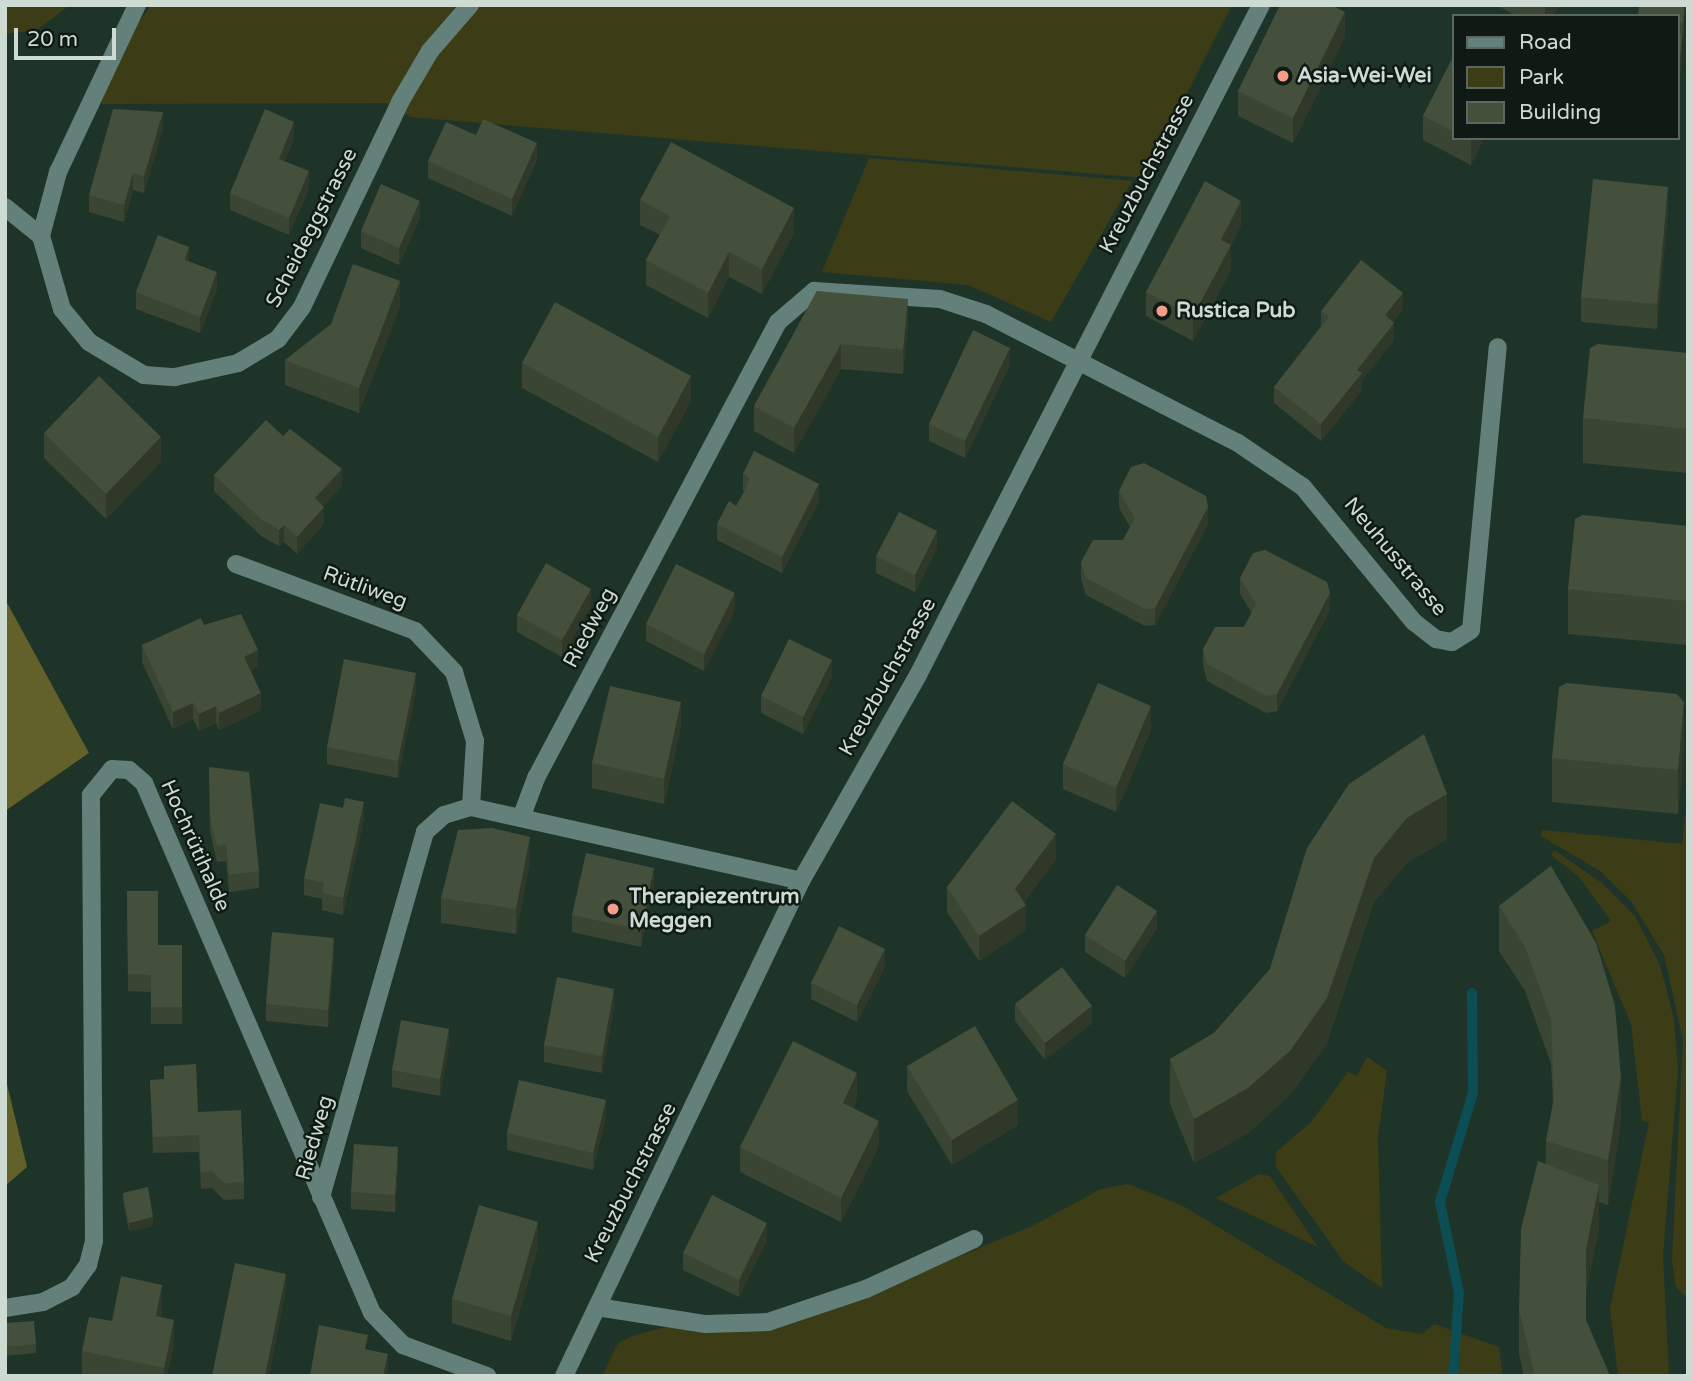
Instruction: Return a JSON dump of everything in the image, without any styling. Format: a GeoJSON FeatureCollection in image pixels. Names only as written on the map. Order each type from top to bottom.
{"type":"FeatureCollection","features":[{"type":"Feature","properties":{"kind":"street"},"geometry":{"type":"LineString","coordinates":[[5,206],[41,236],[58,172],[137,5]]}},
{"type":"Feature","properties":{"kind":"street","name":"Scheideggstrasse"},"geometry":{"type":"LineString","coordinates":[[41,236],[62,309],[111,360],[144,375],[175,377],[238,363],[278,339],[302,307],[400,102],[430,51],[470,5]]}},
{"type":"Feature","properties":{"kind":"street","name":"Kreuzbuchstrasse"},"geometry":{"type":"LineString","coordinates":[[564,1376],[801,881],[918,675],[1261,5]]}},
{"type":"Feature","properties":{"kind":"street","name":"Riedweg"},"geometry":{"type":"LineString","coordinates":[[521,818],[536,778],[788,307],[831,289],[940,299],[1079,360]]}},
{"type":"Feature","properties":{"kind":"street","name":"Neuhusstrasse"},"geometry":{"type":"LineString","coordinates":[[1079,360],[1238,443],[1303,487],[1414,622],[1436,639],[1452,642],[1471,629],[1498,347]]}},
{"type":"Feature","properties":{"kind":"street","name":"Rütliweg"},"geometry":{"type":"LineString","coordinates":[[236,564],[415,631],[454,673],[475,741],[471,807]]}},
{"type":"Feature","properties":{"kind":"street","name":"Hochrütihalde"},"geometry":{"type":"LineString","coordinates":[[5,1308],[43,1302],[72,1287],[88,1265],[94,1241],[91,795],[112,769],[129,770],[144,783],[372,1313],[403,1345],[487,1376]]}},
{"type":"Feature","properties":{"kind":"street"},"geometry":{"type":"LineString","coordinates":[[471,807],[801,881]]}},
{"type":"Feature","properties":{"kind":"street","name":"Riedweg"},"geometry":{"type":"LineString","coordinates":[[321,1198],[425,832],[443,815],[471,807]]}},
{"type":"Feature","properties":{"kind":"street"},"geometry":{"type":"LineString","coordinates":[[597,1307],[706,1324],[768,1322],[866,1289],[974,1238]]}},
{"type":"Feature","properties":{"kind":"green space"},"geometry":{"type":"Polygon","coordinates":[[[5,5],[70,5],[37,30],[5,34],[5,5]]]}},
{"type":"Feature","properties":{"kind":"green space"},"geometry":{"type":"Polygon","coordinates":[[[151,5],[1232,5],[1144,178],[410,117],[387,103],[102,104],[101,90],[123,45],[151,5]]]}},
{"type":"Feature","properties":{"kind":"green space"},"geometry":{"type":"Polygon","coordinates":[[[869,158],[1132,181],[1051,322],[968,285],[822,272],[869,158]]]}},
{"type":"Feature","properties":{"kind":"green space"},"geometry":{"type":"Polygon","coordinates":[[[1688,791],[1688,1299],[1676,1287],[1672,1261],[1683,1040],[1664,955],[1631,901],[1600,871],[1541,836],[1542,830],[1682,844],[1688,791]]]}},
{"type":"Feature","properties":{"kind":"green space"},"geometry":{"type":"Polygon","coordinates":[[[1554,850],[1602,883],[1635,916],[1660,965],[1674,1019],[1678,1069],[1663,1256],[1669,1376],[1618,1376],[1610,1309],[1649,1122],[1642,1121],[1631,1024],[1592,931],[1611,921],[1579,877],[1551,855],[1554,850]]]}},
{"type":"Feature","properties":{"kind":"green space"},"geometry":{"type":"Polygon","coordinates":[[[1367,1057],[1387,1071],[1378,1137],[1382,1288],[1344,1262],[1276,1167],[1276,1152],[1311,1122],[1348,1072],[1357,1076],[1367,1057]]]}},
{"type":"Feature","properties":{"kind":"green space"},"geometry":{"type":"Polygon","coordinates":[[[1259,1174],[1270,1176],[1318,1247],[1216,1198],[1259,1174]]]}},
{"type":"Feature","properties":{"kind":"green space"},"geometry":{"type":"Polygon","coordinates":[[[1128,1184],[1183,1206],[1386,1328],[1422,1334],[1434,1324],[1499,1347],[1503,1376],[602,1376],[618,1343],[632,1336],[670,1326],[750,1331],[830,1310],[1032,1226],[1101,1189],[1128,1184]]]}},
{"type":"Feature","properties":{"kind":"shaded area"},"geometry":{"type":"Polygon","coordinates":[[[5,599],[89,753],[5,811],[5,599]]]}},
{"type":"Feature","properties":{"kind":"shaded area"},"geometry":{"type":"Polygon","coordinates":[[[5,1076],[27,1167],[5,1186],[5,1076]]]}},
{"type":"Feature","properties":{"kind":"building"},"geometry":{"type":"Polygon","coordinates":[[[1280,5],[1331,5],[1345,12],[1293,118],[1238,91],[1280,5]]]}},
{"type":"Feature","properties":{"kind":"building"},"geometry":{"type":"Polygon","coordinates":[[[1639,5],[1684,5],[1683,23],[1679,23],[1679,14],[1638,14],[1639,5]]]}},
{"type":"Feature","properties":{"kind":"building"},"geometry":{"type":"Polygon","coordinates":[[[1679,34],[1682,34],[1679,73],[1679,34]]]}},
{"type":"Feature","properties":{"kind":"building"},"geometry":{"type":"Polygon","coordinates":[[[1452,59],[1452,130],[1423,116],[1452,59]]]}},
{"type":"Feature","properties":{"kind":"building"},"geometry":{"type":"Polygon","coordinates":[[[113,109],[163,112],[144,176],[133,173],[124,205],[89,195],[113,109]]]}},
{"type":"Feature","properties":{"kind":"building"},"geometry":{"type":"Polygon","coordinates":[[[265,109],[294,122],[279,159],[309,171],[289,218],[230,193],[265,109]]]}},
{"type":"Feature","properties":{"kind":"building"},"geometry":{"type":"Polygon","coordinates":[[[483,119],[537,143],[512,199],[428,161],[446,122],[476,135],[483,119]]]}},
{"type":"Feature","properties":{"kind":"building"},"geometry":{"type":"Polygon","coordinates":[[[671,142],[794,208],[762,269],[729,252],[708,293],[646,260],[670,216],[640,200],[671,142]]]}},
{"type":"Feature","properties":{"kind":"building"},"geometry":{"type":"Polygon","coordinates":[[[1593,179],[1668,187],[1657,304],[1581,297],[1593,179]]]}},
{"type":"Feature","properties":{"kind":"building"},"geometry":{"type":"Polygon","coordinates":[[[1205,181],[1241,201],[1221,240],[1231,245],[1193,316],[1146,292],[1205,181]]]}},
{"type":"Feature","properties":{"kind":"building"},"geometry":{"type":"Polygon","coordinates":[[[381,184],[420,201],[399,248],[361,231],[381,184]]]}},
{"type":"Feature","properties":{"kind":"building"},"geometry":{"type":"Polygon","coordinates":[[[158,235],[189,247],[185,260],[217,272],[200,317],[136,292],[158,235]]]}},
{"type":"Feature","properties":{"kind":"building"},"geometry":{"type":"Polygon","coordinates":[[[1361,260],[1403,293],[1385,315],[1394,323],[1357,370],[1362,373],[1321,424],[1274,387],[1329,317],[1321,311],[1361,260]]]}},
{"type":"Feature","properties":{"kind":"building"},"geometry":{"type":"Polygon","coordinates":[[[353,264],[400,281],[359,388],[285,360],[331,324],[353,264]]]}},
{"type":"Feature","properties":{"kind":"building"},"geometry":{"type":"Polygon","coordinates":[[[817,291],[908,299],[903,350],[841,344],[794,428],[754,406],[817,291]]]}},
{"type":"Feature","properties":{"kind":"building"},"geometry":{"type":"Polygon","coordinates":[[[555,302],[691,376],[658,437],[522,363],[555,302]]]}},
{"type":"Feature","properties":{"kind":"building"},"geometry":{"type":"Polygon","coordinates":[[[973,330],[1010,348],[965,441],[929,424],[973,330]]]}},
{"type":"Feature","properties":{"kind":"building"},"geometry":{"type":"Polygon","coordinates":[[[1598,344],[1688,353],[1688,429],[1583,418],[1590,348],[1598,344]]]}},
{"type":"Feature","properties":{"kind":"building"},"geometry":{"type":"Polygon","coordinates":[[[99,376],[161,437],[106,494],[44,433],[99,376]]]}},
{"type":"Feature","properties":{"kind":"building"},"geometry":{"type":"Polygon","coordinates":[[[266,420],[283,436],[290,429],[342,469],[315,498],[324,507],[297,537],[284,525],[279,530],[261,519],[214,475],[266,420]]]}},
{"type":"Feature","properties":{"kind":"building"},"geometry":{"type":"Polygon","coordinates":[[[754,451],[819,484],[782,557],[717,524],[729,501],[736,506],[744,492],[750,478],[743,474],[754,451]]]}},
{"type":"Feature","properties":{"kind":"building"},"geometry":{"type":"Polygon","coordinates":[[[1144,463],[1206,496],[1208,507],[1155,608],[1145,609],[1086,578],[1081,562],[1093,540],[1123,540],[1135,518],[1119,491],[1131,467],[1144,463]]]}},
{"type":"Feature","properties":{"kind":"building"},"geometry":{"type":"Polygon","coordinates":[[[899,512],[937,531],[915,575],[876,556],[899,512]]]}},
{"type":"Feature","properties":{"kind":"building"},"geometry":{"type":"Polygon","coordinates":[[[1583,515],[1688,526],[1688,601],[1568,589],[1575,519],[1583,515]]]}},
{"type":"Feature","properties":{"kind":"building"},"geometry":{"type":"Polygon","coordinates":[[[1265,550],[1327,582],[1330,593],[1277,694],[1266,696],[1207,664],[1203,649],[1215,627],[1244,627],[1256,604],[1240,578],[1253,553],[1265,550]]]}},
{"type":"Feature","properties":{"kind":"building"},"geometry":{"type":"Polygon","coordinates":[[[546,563],[591,589],[562,640],[517,615],[546,563]]]}},
{"type":"Feature","properties":{"kind":"building"},"geometry":{"type":"Polygon","coordinates":[[[676,564],[735,593],[704,654],[646,624],[676,564]]]}},
{"type":"Feature","properties":{"kind":"building"},"geometry":{"type":"Polygon","coordinates":[[[241,614],[258,650],[244,657],[261,693],[219,713],[216,706],[199,714],[193,703],[173,712],[142,645],[201,618],[204,625],[241,614]]]}},
{"type":"Feature","properties":{"kind":"building"},"geometry":{"type":"Polygon","coordinates":[[[789,639],[832,660],[803,717],[761,696],[789,639]]]}},
{"type":"Feature","properties":{"kind":"building"},"geometry":{"type":"Polygon","coordinates":[[[344,659],[416,673],[398,761],[327,747],[344,659]]]}},
{"type":"Feature","properties":{"kind":"building"},"geometry":{"type":"Polygon","coordinates":[[[1098,683],[1151,706],[1116,788],[1063,764],[1098,683]]]}},
{"type":"Feature","properties":{"kind":"building"},"geometry":{"type":"Polygon","coordinates":[[[1567,683],[1677,694],[1684,702],[1678,770],[1552,758],[1559,687],[1567,683]]]}},
{"type":"Feature","properties":{"kind":"building"},"geometry":{"type":"Polygon","coordinates":[[[610,686],[681,702],[664,779],[592,763],[610,686]]]}},
{"type":"Feature","properties":{"kind":"building"},"geometry":{"type":"Polygon","coordinates":[[[1424,734],[1447,794],[1407,818],[1374,858],[1327,998],[1290,1051],[1248,1088],[1194,1119],[1170,1059],[1214,1033],[1270,969],[1307,848],[1349,784],[1424,734]]]}},
{"type":"Feature","properties":{"kind":"building"},"geometry":{"type":"Polygon","coordinates":[[[209,767],[249,772],[259,871],[229,875],[226,844],[217,846],[210,816],[209,767]]]}},
{"type":"Feature","properties":{"kind":"building"},"geometry":{"type":"Polygon","coordinates":[[[345,798],[364,802],[343,898],[322,893],[324,883],[304,878],[320,803],[343,808],[345,798]]]}},
{"type":"Feature","properties":{"kind":"building"},"geometry":{"type":"Polygon","coordinates":[[[1012,801],[1056,834],[1015,889],[1026,905],[979,936],[947,887],[1012,801]]]}},
{"type":"Feature","properties":{"kind":"building"},"geometry":{"type":"Polygon","coordinates":[[[492,828],[530,837],[516,909],[441,898],[458,830],[492,828]]]}},
{"type":"Feature","properties":{"kind":"building","name":"Therapiezentrum Meggen"},"geometry":{"type":"Polygon","coordinates":[[[586,853],[654,868],[641,930],[572,915],[586,853]]]}},
{"type":"Feature","properties":{"kind":"building"},"geometry":{"type":"Polygon","coordinates":[[[1551,866],[1596,943],[1615,1006],[1621,1077],[1608,1160],[1546,1141],[1554,1097],[1551,1019],[1525,947],[1499,906],[1551,866]]]}},
{"type":"Feature","properties":{"kind":"building"},"geometry":{"type":"Polygon","coordinates":[[[1117,885],[1157,911],[1125,961],[1085,935],[1117,885]]]}},
{"type":"Feature","properties":{"kind":"building"},"geometry":{"type":"Polygon","coordinates":[[[127,891],[158,891],[158,945],[182,945],[182,1007],[151,1007],[151,975],[128,974],[127,891]]]}},
{"type":"Feature","properties":{"kind":"building"},"geometry":{"type":"Polygon","coordinates":[[[839,926],[885,949],[857,1005],[811,983],[839,926]]]}},
{"type":"Feature","properties":{"kind":"building"},"geometry":{"type":"Polygon","coordinates":[[[272,932],[334,938],[328,1010],[266,1004],[272,932]]]}},
{"type":"Feature","properties":{"kind":"building"},"geometry":{"type":"Polygon","coordinates":[[[1062,967],[1092,1006],[1045,1043],[1015,1004],[1062,967]]]}},
{"type":"Feature","properties":{"kind":"building"},"geometry":{"type":"Polygon","coordinates":[[[557,977],[614,989],[602,1056],[544,1045],[557,977]]]}},
{"type":"Feature","properties":{"kind":"building"},"geometry":{"type":"Polygon","coordinates":[[[401,1020],[449,1029],[440,1079],[392,1070],[401,1020]]]}},
{"type":"Feature","properties":{"kind":"building"},"geometry":{"type":"Polygon","coordinates":[[[975,1026],[1018,1100],[952,1140],[907,1066],[975,1026]]]}},
{"type":"Feature","properties":{"kind":"building"},"geometry":{"type":"Polygon","coordinates":[[[793,1041],[857,1073],[843,1103],[879,1121],[841,1198],[740,1147],[793,1041]]]}},
{"type":"Feature","properties":{"kind":"building"},"geometry":{"type":"Polygon","coordinates":[[[196,1064],[198,1112],[241,1110],[244,1182],[224,1183],[212,1171],[201,1172],[199,1135],[153,1137],[150,1080],[164,1079],[164,1066],[196,1064]]]}},
{"type":"Feature","properties":{"kind":"building"},"geometry":{"type":"Polygon","coordinates":[[[519,1080],[606,1100],[593,1153],[507,1133],[519,1080]]]}},
{"type":"Feature","properties":{"kind":"building"},"geometry":{"type":"Polygon","coordinates":[[[354,1144],[398,1147],[395,1195],[351,1192],[354,1144]]]}},
{"type":"Feature","properties":{"kind":"building"},"geometry":{"type":"Polygon","coordinates":[[[1538,1161],[1599,1185],[1586,1249],[1586,1320],[1610,1376],[1535,1376],[1519,1309],[1521,1229],[1538,1161]]]}},
{"type":"Feature","properties":{"kind":"building"},"geometry":{"type":"Polygon","coordinates":[[[148,1187],[153,1217],[129,1223],[123,1193],[148,1187]]]}},
{"type":"Feature","properties":{"kind":"building"},"geometry":{"type":"Polygon","coordinates":[[[712,1195],[767,1223],[739,1280],[683,1253],[712,1195]]]}},
{"type":"Feature","properties":{"kind":"building"},"geometry":{"type":"Polygon","coordinates":[[[479,1205],[538,1222],[511,1316],[452,1299],[479,1205]]]}},
{"type":"Feature","properties":{"kind":"building"},"geometry":{"type":"Polygon","coordinates":[[[235,1263],[286,1274],[265,1376],[212,1376],[235,1263]]]}},
{"type":"Feature","properties":{"kind":"building"},"geometry":{"type":"Polygon","coordinates":[[[121,1276],[162,1285],[156,1316],[174,1320],[164,1368],[82,1351],[89,1317],[112,1321],[121,1276]]]}},
{"type":"Feature","properties":{"kind":"building"},"geometry":{"type":"Polygon","coordinates":[[[34,1321],[36,1344],[5,1347],[5,1323],[34,1321]]]}},
{"type":"Feature","properties":{"kind":"building"},"geometry":{"type":"Polygon","coordinates":[[[319,1325],[368,1335],[365,1349],[388,1354],[383,1376],[310,1376],[319,1325]]]}},
{"type":"Feature","properties":{"kind":"waterway"},"geometry":{"type":"LineString","coordinates":[[1453,1376],[1459,1293],[1440,1202],[1473,1093],[1472,993]]}},
{"type":"Feature","properties":{"kind":"place","name":"Asia-Wei-Wei"},"geometry":{"type":"Point","coordinates":[1283,76]}},
{"type":"Feature","properties":{"kind":"place","name":"Rustica Pub"},"geometry":{"type":"Point","coordinates":[1162,311]}},
{"type":"Feature","properties":{"kind":"place","name":"Therapiezentrum Meggen"},"geometry":{"type":"Point","coordinates":[613,909]}}]}
